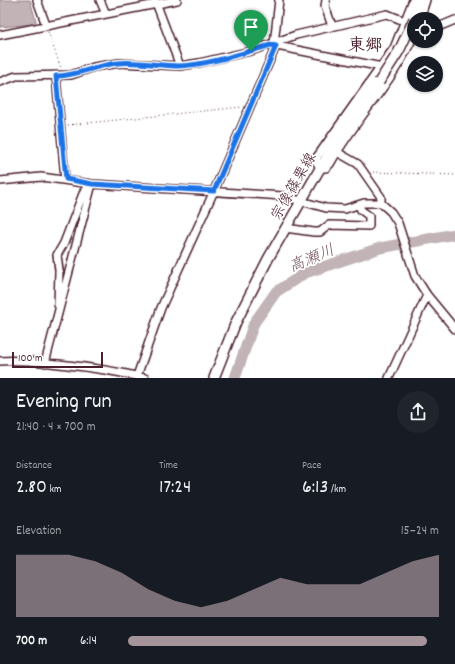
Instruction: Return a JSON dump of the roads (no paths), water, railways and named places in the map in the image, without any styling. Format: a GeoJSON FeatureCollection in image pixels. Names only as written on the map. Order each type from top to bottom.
{"type":"FeatureCollection","features":[{"type":"Feature","properties":{"kind":"main road","name":"宗像篠栗線"},"geometry":{"type":"LineString","coordinates":[[214,378],[238,316],[285,228],[338,137],[379,82],[410,29],[420,0]]}},
{"type":"Feature","properties":{"kind":"street"},"geometry":{"type":"LineString","coordinates":[[37,0],[46,25]]}},
{"type":"Feature","properties":{"kind":"street"},"geometry":{"type":"LineString","coordinates":[[100,0],[106,14]]}},
{"type":"Feature","properties":{"kind":"street"},"geometry":{"type":"LineString","coordinates":[[0,35],[106,14],[156,2],[177,0]]}},
{"type":"Feature","properties":{"kind":"street"},"geometry":{"type":"LineString","coordinates":[[0,361],[14,360],[122,372],[143,378],[161,308],[214,191],[274,45],[279,0]]}},
{"type":"Feature","properties":{"kind":"street"},"geometry":{"type":"LineString","coordinates":[[326,0],[325,6],[332,26]]}},
{"type":"Feature","properties":{"kind":"street"},"geometry":{"type":"LineString","coordinates":[[408,48],[390,78],[330,164],[326,168],[320,168],[316,161],[317,157],[350,108],[382,67],[394,48],[406,21],[413,0]]}},
{"type":"Feature","properties":{"kind":"street"},"geometry":{"type":"LineString","coordinates":[[422,12],[426,0]]}},
{"type":"Feature","properties":{"kind":"street"},"geometry":{"type":"LineString","coordinates":[[156,2],[180,66]]}},
{"type":"Feature","properties":{"kind":"street"},"geometry":{"type":"LineString","coordinates":[[0,82],[16,76],[71,75],[94,67],[119,63],[180,66],[199,63],[274,45],[332,26],[387,14],[406,21]]}},
{"type":"Feature","properties":{"kind":"street"},"geometry":{"type":"LineString","coordinates":[[443,25],[455,20]]}},
{"type":"Feature","properties":{"kind":"street"},"geometry":{"type":"LineString","coordinates":[[274,45],[382,67]]}},
{"type":"Feature","properties":{"kind":"street"},"geometry":{"type":"LineString","coordinates":[[56,76],[66,179]]}},
{"type":"Feature","properties":{"kind":"street"},"geometry":{"type":"LineString","coordinates":[[337,152],[352,159],[358,164],[381,197],[381,203]]}},
{"type":"Feature","properties":{"kind":"street"},"geometry":{"type":"LineString","coordinates":[[0,181],[41,177],[66,179],[92,184],[283,196],[300,202],[326,208],[345,209],[374,202],[381,203],[391,212],[401,231],[415,276],[427,295],[455,328]]}},
{"type":"Feature","properties":{"kind":"street"},"geometry":{"type":"LineString","coordinates":[[45,363],[92,184]]}},
{"type":"Feature","properties":{"kind":"street"},"geometry":{"type":"LineString","coordinates":[[58,315],[59,270],[57,255],[64,243],[84,191],[92,184]]}},
{"type":"Feature","properties":{"kind":"street"},"geometry":{"type":"LineString","coordinates":[[285,228],[320,232],[329,225],[369,226],[369,216],[361,210],[359,205]]}},
{"type":"Feature","properties":{"kind":"street"},"geometry":{"type":"LineString","coordinates":[[389,378],[427,295]]}},
{"type":"Feature","properties":{"kind":"waterway","name":"高瀬川"},"geometry":{"type":"LineString","coordinates":[[235,378],[254,323],[276,292],[305,273],[380,248],[455,234]]}},
{"type":"Feature","properties":{"kind":"district","name":"東郷"},"geometry":{"type":"Point","coordinates":[365,44]}}]}
